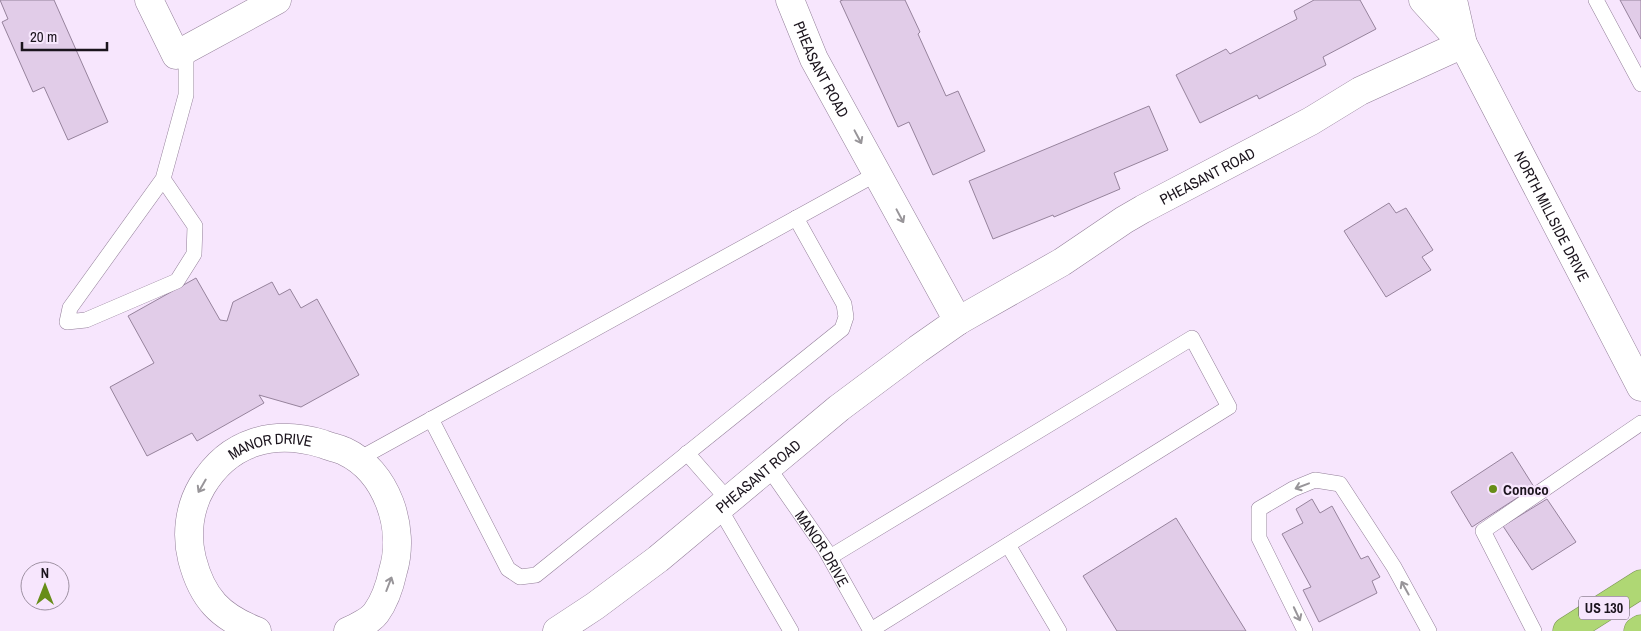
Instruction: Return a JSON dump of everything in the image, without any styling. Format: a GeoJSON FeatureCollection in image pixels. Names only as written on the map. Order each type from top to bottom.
{"type":"FeatureCollection","features":[{"type":"Feature","properties":{"kind":"highway","name":"US 130"},"geometry":{"type":"LineString","coordinates":[[1567,631],[1641,584]]}},
{"type":"Feature","properties":{"kind":"street"},"geometry":{"type":"LineString","coordinates":[[149,0],[176,55],[277,0]]}},
{"type":"Feature","properties":{"kind":"street","name":"PHEASANT ROAD"},"geometry":{"type":"LineString","coordinates":[[790,0],[814,60],[958,321]]}},
{"type":"Feature","properties":{"kind":"street","name":"NORTH MILLSIDE DRIVE"},"geometry":{"type":"LineString","coordinates":[[1423,0],[1464,44]]}},
{"type":"Feature","properties":{"kind":"street","name":"NORTH MILLSIDE DRIVE"},"geometry":{"type":"LineString","coordinates":[[1453,0],[1464,44],[1641,387]]}},
{"type":"Feature","properties":{"kind":"street","name":"PHEASANT ROAD"},"geometry":{"type":"LineString","coordinates":[[559,630],[658,559],[840,408],[958,321],[1062,262],[1143,209],[1311,121],[1360,91],[1464,44]]}},
{"type":"Feature","properties":{"kind":"street","name":"MANOR DRIVE"},"geometry":{"type":"LineString","coordinates":[[257,631],[227,617],[214,604],[195,570],[190,551],[188,530],[198,492],[209,475],[222,462],[249,443],[264,439],[292,437],[306,439],[345,452],[369,469],[388,496],[393,513],[397,549],[390,583],[374,623],[348,631]]}},
{"type":"Feature","properties":{"kind":"lane"},"geometry":{"type":"LineString","coordinates":[[1596,0],[1641,84]]}},
{"type":"Feature","properties":{"kind":"lane"},"geometry":{"type":"LineString","coordinates":[[163,179],[195,226],[194,254],[177,281],[86,320],[67,322],[70,308],[163,179],[186,95],[186,49]]}},
{"type":"Feature","properties":{"kind":"lane"},"geometry":{"type":"LineString","coordinates":[[357,460],[878,173]]}},
{"type":"Feature","properties":{"kind":"lane"},"geometry":{"type":"LineString","coordinates":[[431,419],[508,569],[520,577],[536,575],[842,329],[846,317],[844,304],[796,218]]}},
{"type":"Feature","properties":{"kind":"lane"},"geometry":{"type":"LineString","coordinates":[[830,557],[1192,338],[1228,407],[871,631]]}},
{"type":"Feature","properties":{"kind":"lane"},"geometry":{"type":"LineString","coordinates":[[1534,631],[1483,531],[1641,423]]}},
{"type":"Feature","properties":{"kind":"lane"},"geometry":{"type":"LineString","coordinates":[[687,453],[725,505],[791,631]]}},
{"type":"Feature","properties":{"kind":"lane","name":"MANOR DRIVE"},"geometry":{"type":"LineString","coordinates":[[768,467],[830,557],[871,631]]}},
{"type":"Feature","properties":{"kind":"lane"},"geometry":{"type":"LineString","coordinates":[[1305,631],[1259,538],[1259,509],[1293,489],[1315,480],[1340,484],[1394,567],[1429,631]]}},
{"type":"Feature","properties":{"kind":"lane"},"geometry":{"type":"LineString","coordinates":[[1008,545],[1059,631]]}},
{"type":"Feature","properties":{"kind":"building"},"geometry":{"type":"Polygon","coordinates":[[[0,0],[54,0],[108,122],[68,140],[44,87],[33,92],[2,22],[8,19],[0,0]]]}},
{"type":"Feature","properties":{"kind":"building"},"geometry":{"type":"Polygon","coordinates":[[[905,0],[946,96],[958,91],[985,151],[933,175],[909,122],[898,127],[840,1],[905,0]]]}},
{"type":"Feature","properties":{"kind":"building"},"geometry":{"type":"Polygon","coordinates":[[[1314,0],[1360,0],[1376,29],[1323,57],[1326,65],[1259,99],[1257,95],[1200,123],[1176,75],[1226,49],[1230,54],[1297,19],[1294,11],[1314,0]]]}},
{"type":"Feature","properties":{"kind":"building"},"geometry":{"type":"Polygon","coordinates":[[[1620,0],[1641,0],[1641,39],[1620,0]]]}},
{"type":"Feature","properties":{"kind":"building"},"geometry":{"type":"Polygon","coordinates":[[[1149,106],[1168,150],[1114,173],[1120,189],[1054,217],[1053,215],[993,239],[969,181],[1149,106]]]}},
{"type":"Feature","properties":{"kind":"building"},"geometry":{"type":"Polygon","coordinates":[[[1389,203],[1396,213],[1406,208],[1433,250],[1422,257],[1431,270],[1386,297],[1344,231],[1389,203]]]}},
{"type":"Feature","properties":{"kind":"building"},"geometry":{"type":"Polygon","coordinates":[[[196,278],[220,320],[227,321],[233,302],[272,282],[279,295],[290,289],[301,308],[317,299],[359,375],[301,407],[259,395],[264,403],[197,441],[192,433],[147,456],[110,387],[154,363],[128,316],[196,278]]]}},
{"type":"Feature","properties":{"kind":"building","name":"Conoco"},"geometry":{"type":"Polygon","coordinates":[[[1512,452],[1534,487],[1472,527],[1451,492],[1512,452]]]}},
{"type":"Feature","properties":{"kind":"building"},"geometry":{"type":"Polygon","coordinates":[[[1312,499],[1320,513],[1332,506],[1361,559],[1368,556],[1380,577],[1372,581],[1377,593],[1319,622],[1303,590],[1311,587],[1282,534],[1303,523],[1296,509],[1312,499]]]}},
{"type":"Feature","properties":{"kind":"building","name":"Conoco"},"geometry":{"type":"Polygon","coordinates":[[[1547,499],[1576,542],[1532,570],[1503,526],[1547,499]]]}},
{"type":"Feature","properties":{"kind":"building"},"geometry":{"type":"Polygon","coordinates":[[[1176,518],[1246,631],[1117,631],[1083,576],[1176,518]]]}},
{"type":"Feature","properties":{"kind":"place","name":"Conoco"},"geometry":{"type":"Point","coordinates":[1493,489]}}]}
